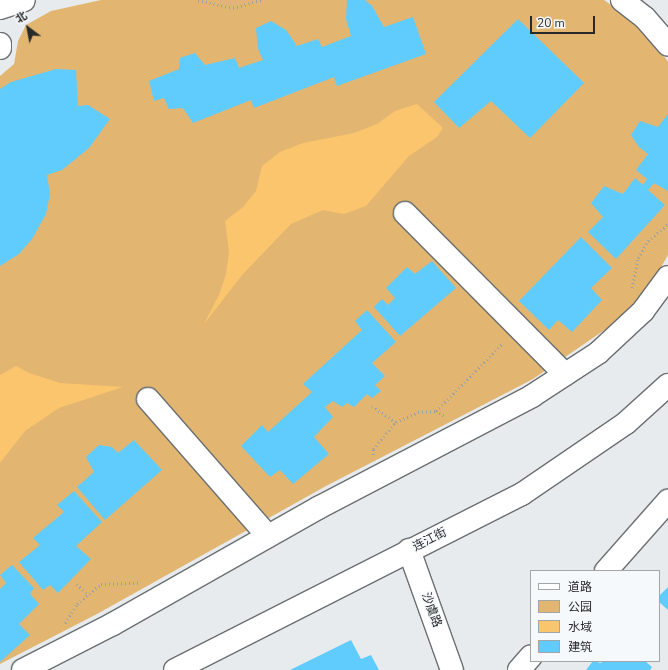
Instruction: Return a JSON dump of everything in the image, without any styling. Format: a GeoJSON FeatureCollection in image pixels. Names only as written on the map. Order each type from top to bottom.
{"type":"FeatureCollection","features":[{"type":"Feature","properties":{"kind":"street"},"geometry":{"type":"LineString","coordinates":[[0,8],[24,0]]}},
{"type":"Feature","properties":{"kind":"street"},"geometry":{"type":"LineString","coordinates":[[622,0],[645,18],[668,44]]}},
{"type":"Feature","properties":{"kind":"street"},"geometry":{"type":"LineString","coordinates":[[405,213],[565,374]]}},
{"type":"Feature","properties":{"kind":"street"},"geometry":{"type":"LineString","coordinates":[[23,670],[167,594],[268,536],[369,481],[532,396],[598,353],[635,318],[668,277]]}},
{"type":"Feature","properties":{"kind":"street","name":"连江街"},"geometry":{"type":"LineString","coordinates":[[175,670],[522,494],[626,423],[668,385]]}},
{"type":"Feature","properties":{"kind":"street"},"geometry":{"type":"LineString","coordinates":[[148,400],[268,536]]}},
{"type":"Feature","properties":{"kind":"street"},"geometry":{"type":"LineString","coordinates":[[607,570],[668,501]]}},
{"type":"Feature","properties":{"kind":"street","name":"沙虞路"},"geometry":{"type":"LineString","coordinates":[[409,550],[452,670]]}},
{"type":"Feature","properties":{"kind":"street"},"geometry":{"type":"LineString","coordinates":[[519,670],[530,657]]}},
{"type":"Feature","properties":{"kind":"path"},"geometry":{"type":"LineString","coordinates":[[198,0],[233,8],[261,0]]}},
{"type":"Feature","properties":{"kind":"path"},"geometry":{"type":"LineString","coordinates":[[635,318],[632,281],[638,258],[648,241],[668,224]]}},
{"type":"Feature","properties":{"kind":"path"},"geometry":{"type":"LineString","coordinates":[[436,411],[519,327]]}},
{"type":"Feature","properties":{"kind":"path"},"geometry":{"type":"LineString","coordinates":[[372,406],[396,422]]}},
{"type":"Feature","properties":{"kind":"path"},"geometry":{"type":"LineString","coordinates":[[369,481],[373,449],[396,422],[418,412],[436,411],[467,429]]}},
{"type":"Feature","properties":{"kind":"path"},"geometry":{"type":"LineString","coordinates":[[55,654],[65,623],[77,604],[101,584],[120,582],[145,584],[167,594]]}},
{"type":"Feature","properties":{"kind":"path"},"geometry":{"type":"LineString","coordinates":[[77,584],[88,595]]}},
{"type":"Feature","properties":{"kind":"green space"},"geometry":{"type":"Polygon","coordinates":[[[101,0],[604,0],[628,17],[656,44],[668,62],[668,255],[655,278],[622,318],[533,379],[326,486],[97,614],[0,664],[0,76],[14,64],[18,41],[26,25],[51,11],[101,0]]]}},
{"type":"Feature","properties":{"kind":"water"},"geometry":{"type":"Polygon","coordinates":[[[417,104],[443,128],[437,137],[409,156],[366,206],[344,214],[323,210],[291,224],[243,274],[204,324],[219,295],[226,274],[229,252],[225,221],[243,207],[256,191],[262,166],[280,152],[303,143],[354,133],[377,124],[395,111],[417,104]]]}},
{"type":"Feature","properties":{"kind":"water"},"geometry":{"type":"Polygon","coordinates":[[[16,366],[29,373],[60,383],[123,387],[59,408],[25,431],[0,463],[0,375],[16,366]]]}},
{"type":"Feature","properties":{"kind":"building"},"geometry":{"type":"Polygon","coordinates":[[[347,0],[365,0],[372,6],[384,27],[413,17],[426,54],[337,86],[334,77],[254,108],[251,100],[193,123],[183,108],[169,109],[164,98],[154,101],[149,81],[179,69],[180,58],[195,53],[205,65],[235,58],[239,68],[263,60],[258,49],[256,28],[271,21],[286,30],[297,46],[318,39],[322,47],[351,36],[346,19],[347,0]]]}},
{"type":"Feature","properties":{"kind":"building"},"geometry":{"type":"Polygon","coordinates":[[[518,19],[584,83],[530,138],[491,101],[459,128],[434,102],[518,19]]]}},
{"type":"Feature","properties":{"kind":"building"},"geometry":{"type":"Polygon","coordinates":[[[56,69],[76,70],[78,106],[88,105],[110,119],[89,148],[62,170],[47,175],[50,194],[46,214],[32,239],[19,254],[0,266],[0,89],[11,82],[56,69]]]}},
{"type":"Feature","properties":{"kind":"building"},"geometry":{"type":"Polygon","coordinates":[[[668,114],[668,191],[654,183],[648,190],[665,205],[616,259],[588,232],[603,217],[591,203],[604,186],[623,194],[635,178],[643,185],[647,179],[636,170],[648,154],[639,147],[631,135],[640,121],[658,127],[668,114]]]}},
{"type":"Feature","properties":{"kind":"building"},"geometry":{"type":"Polygon","coordinates":[[[581,237],[612,268],[591,288],[602,300],[572,332],[558,320],[549,330],[519,301],[581,237]]]}},
{"type":"Feature","properties":{"kind":"building"},"geometry":{"type":"Polygon","coordinates":[[[432,261],[456,288],[400,336],[374,307],[382,299],[388,305],[395,298],[386,288],[407,267],[415,274],[432,261]]]}},
{"type":"Feature","properties":{"kind":"building"},"geometry":{"type":"Polygon","coordinates":[[[367,310],[396,342],[372,363],[385,376],[375,385],[381,391],[372,398],[367,394],[354,407],[347,403],[342,407],[333,401],[325,407],[333,417],[314,437],[329,454],[293,484],[280,470],[270,477],[241,446],[262,425],[268,432],[312,392],[303,384],[362,330],[355,321],[367,310]]]}},
{"type":"Feature","properties":{"kind":"building"},"geometry":{"type":"Polygon","coordinates":[[[134,440],[162,470],[105,520],[77,487],[94,472],[86,457],[99,445],[112,447],[118,453],[134,440]]]}},
{"type":"Feature","properties":{"kind":"building"},"geometry":{"type":"Polygon","coordinates":[[[74,491],[102,522],[76,546],[91,559],[58,593],[50,585],[43,590],[19,562],[40,545],[33,538],[64,512],[57,505],[74,491]]]}},
{"type":"Feature","properties":{"kind":"building"},"geometry":{"type":"Polygon","coordinates":[[[12,565],[34,588],[30,594],[39,604],[19,624],[30,635],[0,662],[0,589],[6,583],[0,575],[12,565]]]}},
{"type":"Feature","properties":{"kind":"building"},"geometry":{"type":"Polygon","coordinates":[[[668,587],[668,610],[660,603],[660,595],[668,587]]]}},
{"type":"Feature","properties":{"kind":"building"},"geometry":{"type":"Polygon","coordinates":[[[351,640],[361,659],[371,655],[379,670],[290,670],[351,640]]]}},
{"type":"Feature","properties":{"kind":"building"},"geometry":{"type":"Polygon","coordinates":[[[592,662],[646,662],[652,667],[650,670],[586,670],[592,662]]]}}]}
